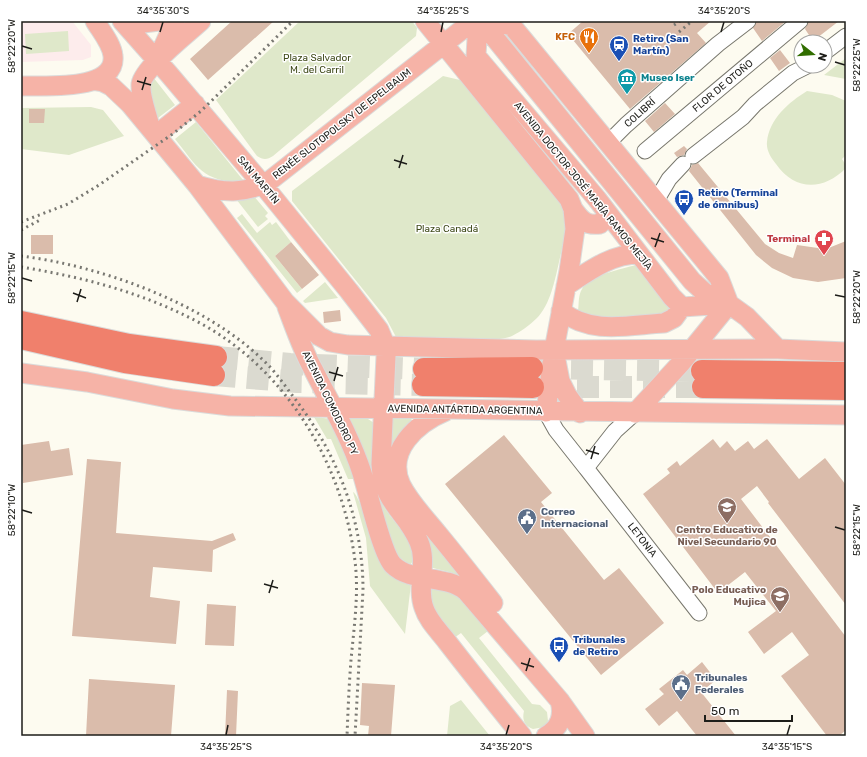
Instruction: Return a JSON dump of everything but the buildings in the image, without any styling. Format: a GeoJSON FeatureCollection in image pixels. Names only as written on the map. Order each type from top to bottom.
{"type":"FeatureCollection","features":[{"type":"Feature","properties":{"kind":"highway"},"geometry":{"type":"LineString","coordinates":[[21,322],[130,345],[215,366],[125,362],[21,338]]}},
{"type":"Feature","properties":{"kind":"highway"},"geometry":{"type":"LineString","coordinates":[[846,373],[702,379],[846,389]]}},
{"type":"Feature","properties":{"kind":"highway"},"geometry":{"type":"LineString","coordinates":[[423,377],[532,378]]}},
{"type":"Feature","properties":{"kind":"main road"},"geometry":{"type":"LineString","coordinates":[[21,86],[86,84],[96,81],[107,72],[112,65],[114,56],[106,38],[95,21]]}},
{"type":"Feature","properties":{"kind":"main road","name":"SAN MARTÍN"},"geometry":{"type":"LineString","coordinates":[[122,21],[195,104],[366,311],[379,330],[385,346]]}},
{"type":"Feature","properties":{"kind":"main road"},"geometry":{"type":"LineString","coordinates":[[131,21],[143,23],[159,21]]}},
{"type":"Feature","properties":{"kind":"main road"},"geometry":{"type":"LineString","coordinates":[[157,61],[175,21]]}},
{"type":"Feature","properties":{"kind":"main road"},"geometry":{"type":"LineString","coordinates":[[153,132],[141,85],[145,75],[157,61],[201,21]]}},
{"type":"Feature","properties":{"kind":"main road","name":"AVENIDA DOCTOR JOSÉ MARÍA RAMOS MEJÍA"},"geometry":{"type":"LineString","coordinates":[[425,21],[569,199],[573,209],[575,228],[554,350],[560,380],[567,395],[580,413]]}},
{"type":"Feature","properties":{"kind":"main road","name":"RENÉE SLOTOPOLSKY DE EPELBAUM"},"geometry":{"type":"LineString","coordinates":[[198,185],[230,192],[248,190],[262,185],[311,150],[473,21]]}},
{"type":"Feature","properties":{"kind":"main road","name":"AVENIDA DOCTOR JOSÉ MARÍA RAMOS MEJÍA"},"geometry":{"type":"LineString","coordinates":[[478,21],[476,56],[608,214],[682,307]]}},
{"type":"Feature","properties":{"kind":"main road"},"geometry":{"type":"LineString","coordinates":[[481,21],[692,281],[704,292],[729,304],[747,317],[778,349]]}},
{"type":"Feature","properties":{"kind":"main road"},"geometry":{"type":"LineString","coordinates":[[494,21],[512,26],[719,278],[729,304]]}},
{"type":"Feature","properties":{"kind":"main road"},"geometry":{"type":"LineString","coordinates":[[96,81],[103,82],[117,90],[198,185],[286,302],[319,336],[326,340],[342,344],[385,346],[554,350],[778,349],[846,352]]}},
{"type":"Feature","properties":{"kind":"main road"},"geometry":{"type":"LineString","coordinates":[[153,132],[195,104]]}},
{"type":"Feature","properties":{"kind":"main road"},"geometry":{"type":"LineString","coordinates":[[573,209],[582,221],[592,224],[600,224],[608,214]]}},
{"type":"Feature","properties":{"kind":"main road"},"geometry":{"type":"LineString","coordinates":[[566,286],[594,267],[617,256],[639,254]]}},
{"type":"Feature","properties":{"kind":"main road","name":"AVENIDA COMODORO PY"},"geometry":{"type":"LineString","coordinates":[[286,302],[301,344],[357,460],[388,558],[393,565],[401,570],[449,581],[466,591],[560,701],[585,736]]}},
{"type":"Feature","properties":{"kind":"main road"},"geometry":{"type":"LineString","coordinates":[[561,311],[579,322],[600,327],[664,323],[674,318],[682,307],[729,304]]}},
{"type":"Feature","properties":{"kind":"main road"},"geometry":{"type":"LineString","coordinates":[[635,414],[692,350],[729,304]]}},
{"type":"Feature","properties":{"kind":"main road"},"geometry":{"type":"LineString","coordinates":[[385,346],[381,464],[382,476],[391,500],[420,543],[423,554],[422,601],[428,616],[522,735]]}},
{"type":"Feature","properties":{"kind":"main road"},"geometry":{"type":"LineString","coordinates":[[546,412],[554,350]]}},
{"type":"Feature","properties":{"kind":"main road","name":"AVENIDA ANTÁRTIDA ARGENTINA"},"geometry":{"type":"LineString","coordinates":[[21,360],[87,382]]}},
{"type":"Feature","properties":{"kind":"main road","name":"AVENIDA ANTÁRTIDA ARGENTINA"},"geometry":{"type":"LineString","coordinates":[[21,373],[87,382],[212,405],[635,414],[846,415]]}},
{"type":"Feature","properties":{"kind":"main road"},"geometry":{"type":"LineString","coordinates":[[448,410],[423,423],[405,441],[398,459],[400,482],[411,501],[497,608],[542,680]]}},
{"type":"Feature","properties":{"kind":"main road"},"geometry":{"type":"LineString","coordinates":[[546,736],[558,726],[562,718],[560,701]]}},
{"type":"Feature","properties":{"kind":"street","name":"COLIBRÍ"},"geometry":{"type":"LineString","coordinates":[[608,144],[632,120],[748,21]]}},
{"type":"Feature","properties":{"kind":"street","name":"FLOR DE OTOÑO"},"geometry":{"type":"LineString","coordinates":[[645,151],[800,21]]}},
{"type":"Feature","properties":{"kind":"street"},"geometry":{"type":"LineString","coordinates":[[833,46],[846,36]]}},
{"type":"Feature","properties":{"kind":"street"},"geometry":{"type":"LineString","coordinates":[[656,201],[669,179],[688,160],[743,117],[755,104],[793,73]]}},
{"type":"Feature","properties":{"kind":"street","name":"LETONIA"},"geometry":{"type":"LineString","coordinates":[[546,412],[556,430],[698,613]]}},
{"type":"Feature","properties":{"kind":"street"},"geometry":{"type":"LineString","coordinates":[[586,468],[615,431],[635,414]]}},
{"type":"Feature","properties":{"kind":"shaded area"},"geometry":{"type":"Polygon","coordinates":[[[21,21],[72,21],[91,45],[91,57],[83,60],[21,62],[21,21]]]}},
{"type":"Feature","properties":{"kind":"green space","name":"Plaza Salvador M. del Carril"},"geometry":{"type":"Polygon","coordinates":[[[300,21],[412,21],[417,28],[416,36],[273,156],[263,159],[257,156],[216,100],[300,21]]]}},
{"type":"Feature","properties":{"kind":"green space"},"geometry":{"type":"Polygon","coordinates":[[[68,31],[69,51],[26,54],[25,34],[68,31]]]}},
{"type":"Feature","properties":{"kind":"green space"},"geometry":{"type":"Polygon","coordinates":[[[846,58],[846,79],[824,75],[833,74],[833,68],[846,58]]]}},
{"type":"Feature","properties":{"kind":"green space","name":"Plaza Canadá"},"geometry":{"type":"Polygon","coordinates":[[[443,76],[460,80],[561,203],[564,210],[566,225],[564,240],[549,299],[542,313],[537,318],[512,336],[502,339],[473,341],[396,337],[386,318],[292,201],[292,191],[443,76]]]}},
{"type":"Feature","properties":{"kind":"green space"},"geometry":{"type":"Polygon","coordinates":[[[153,77],[175,105],[158,118],[150,107],[147,99],[148,90],[153,77]]]}},
{"type":"Feature","properties":{"kind":"green space"},"geometry":{"type":"Polygon","coordinates":[[[807,91],[832,95],[846,101],[846,155],[842,159],[846,165],[846,168],[837,176],[828,181],[810,185],[800,183],[784,173],[774,162],[768,151],[767,145],[772,126],[781,112],[793,100],[807,91]]]}},
{"type":"Feature","properties":{"kind":"green space"},"geometry":{"type":"Polygon","coordinates":[[[91,107],[103,110],[124,136],[69,155],[21,149],[21,108],[91,107]]]}},
{"type":"Feature","properties":{"kind":"green space"},"geometry":{"type":"Polygon","coordinates":[[[196,122],[243,180],[241,183],[217,179],[202,171],[175,139],[196,122]]]}},
{"type":"Feature","properties":{"kind":"green space"},"geometry":{"type":"Polygon","coordinates":[[[253,195],[268,213],[265,216],[268,219],[258,227],[236,199],[253,195]]]}},
{"type":"Feature","properties":{"kind":"green space"},"geometry":{"type":"Polygon","coordinates":[[[242,214],[257,233],[270,222],[272,225],[276,222],[291,242],[275,256],[302,289],[297,293],[237,218],[242,214]]]}},
{"type":"Feature","properties":{"kind":"green space"},"geometry":{"type":"Polygon","coordinates":[[[636,265],[655,280],[670,311],[670,315],[596,320],[578,311],[582,289],[591,280],[606,273],[636,265]]]}},
{"type":"Feature","properties":{"kind":"green space"},"geometry":{"type":"Polygon","coordinates":[[[325,282],[338,298],[305,303],[303,301],[325,282]]]}},
{"type":"Feature","properties":{"kind":"green space"},"geometry":{"type":"Polygon","coordinates":[[[314,417],[332,419],[354,476],[353,479],[348,479],[331,439],[327,439],[314,417]]]}},
{"type":"Feature","properties":{"kind":"green space"},"geometry":{"type":"Polygon","coordinates":[[[394,417],[411,419],[413,421],[397,440],[392,454],[392,469],[400,491],[491,606],[488,608],[460,577],[453,573],[429,567],[429,552],[424,531],[396,494],[388,474],[390,422],[394,417]]]}},
{"type":"Feature","properties":{"kind":"green space"},"geometry":{"type":"Polygon","coordinates":[[[349,419],[368,419],[374,423],[374,465],[379,495],[383,505],[404,534],[413,550],[414,557],[411,564],[407,563],[395,554],[349,419]]]}},
{"type":"Feature","properties":{"kind":"green space"},"geometry":{"type":"Polygon","coordinates":[[[353,492],[360,504],[378,558],[382,565],[391,573],[411,584],[405,634],[370,586],[366,538],[353,492]]]}},
{"type":"Feature","properties":{"kind":"green space"},"geometry":{"type":"Polygon","coordinates":[[[433,586],[460,596],[488,631],[479,638],[532,704],[540,705],[547,712],[548,721],[544,727],[533,729],[528,726],[523,717],[524,711],[461,633],[454,638],[430,606],[429,590],[433,586]]]}},
{"type":"Feature","properties":{"kind":"green space"},"geometry":{"type":"Polygon","coordinates":[[[461,700],[490,736],[447,736],[450,706],[461,700]]]}},
{"type":"Feature","properties":{"kind":"tunnel"},"geometry":{"type":"LineString","coordinates":[[216,357],[290,364],[424,369]]}},
{"type":"Feature","properties":{"kind":"tunnel"},"geometry":{"type":"LineString","coordinates":[[538,368],[702,371]]}},
{"type":"Feature","properties":{"kind":"tunnel"},"geometry":{"type":"LineString","coordinates":[[214,375],[297,382],[423,385]]}},
{"type":"Feature","properties":{"kind":"tunnel"},"geometry":{"type":"LineString","coordinates":[[544,387],[703,387]]}},
{"type":"Feature","properties":{"kind":"railway"},"geometry":{"type":"LineString","coordinates":[[21,222],[68,204],[99,185],[174,133],[201,111],[293,21]]}},
{"type":"Feature","properties":{"kind":"railway"},"geometry":{"type":"LineString","coordinates":[[674,25],[680,21]]}},
{"type":"Feature","properties":{"kind":"railway"},"geometry":{"type":"LineString","coordinates":[[679,32],[692,21]]}},
{"type":"Feature","properties":{"kind":"railway"},"geometry":{"type":"LineString","coordinates":[[21,230],[42,219]]}},
{"type":"Feature","properties":{"kind":"railway"},"geometry":{"type":"LineString","coordinates":[[21,256],[84,268],[117,278],[150,290],[212,321],[239,340],[267,364],[282,381],[308,417],[322,439],[344,486],[352,511],[362,563],[363,590],[355,736]]}},
{"type":"Feature","properties":{"kind":"railway"},"geometry":{"type":"LineString","coordinates":[[21,267],[90,281],[113,288],[157,303],[200,323],[231,343],[259,367],[284,394],[306,424],[324,456],[338,490],[348,525],[355,561],[355,623],[350,669],[347,736]]}},
{"type":"Feature","properties":{"kind":"place","name":"KFC"},"geometry":{"type":"Point","coordinates":[589,54]}},
{"type":"Feature","properties":{"kind":"place","name":"Retiro (San Martín)"},"geometry":{"type":"Point","coordinates":[619,62]}},
{"type":"Feature","properties":{"kind":"place","name":"Museo Iser"},"geometry":{"type":"Point","coordinates":[627,95]}},
{"type":"Feature","properties":{"kind":"place","name":"Retiro (Terminal de ómnibus)"},"geometry":{"type":"Point","coordinates":[684,216]}},
{"type":"Feature","properties":{"kind":"place","name":"Terminal"},"geometry":{"type":"Point","coordinates":[824,256]}},
{"type":"Feature","properties":{"kind":"place","name":"Centro Educativo de Nivel Secundario 90"},"geometry":{"type":"Point","coordinates":[727,524]}},
{"type":"Feature","properties":{"kind":"place","name":"Correo Internacional"},"geometry":{"type":"Point","coordinates":[527,535]}},
{"type":"Feature","properties":{"kind":"place","name":"Polo Educativo Mujica"},"geometry":{"type":"Point","coordinates":[780,613]}},
{"type":"Feature","properties":{"kind":"place","name":"Tribunales de Retiro"},"geometry":{"type":"Point","coordinates":[559,663]}},
{"type":"Feature","properties":{"kind":"place","name":"Tribunales Federales"},"geometry":{"type":"Point","coordinates":[681,701]}}]}
